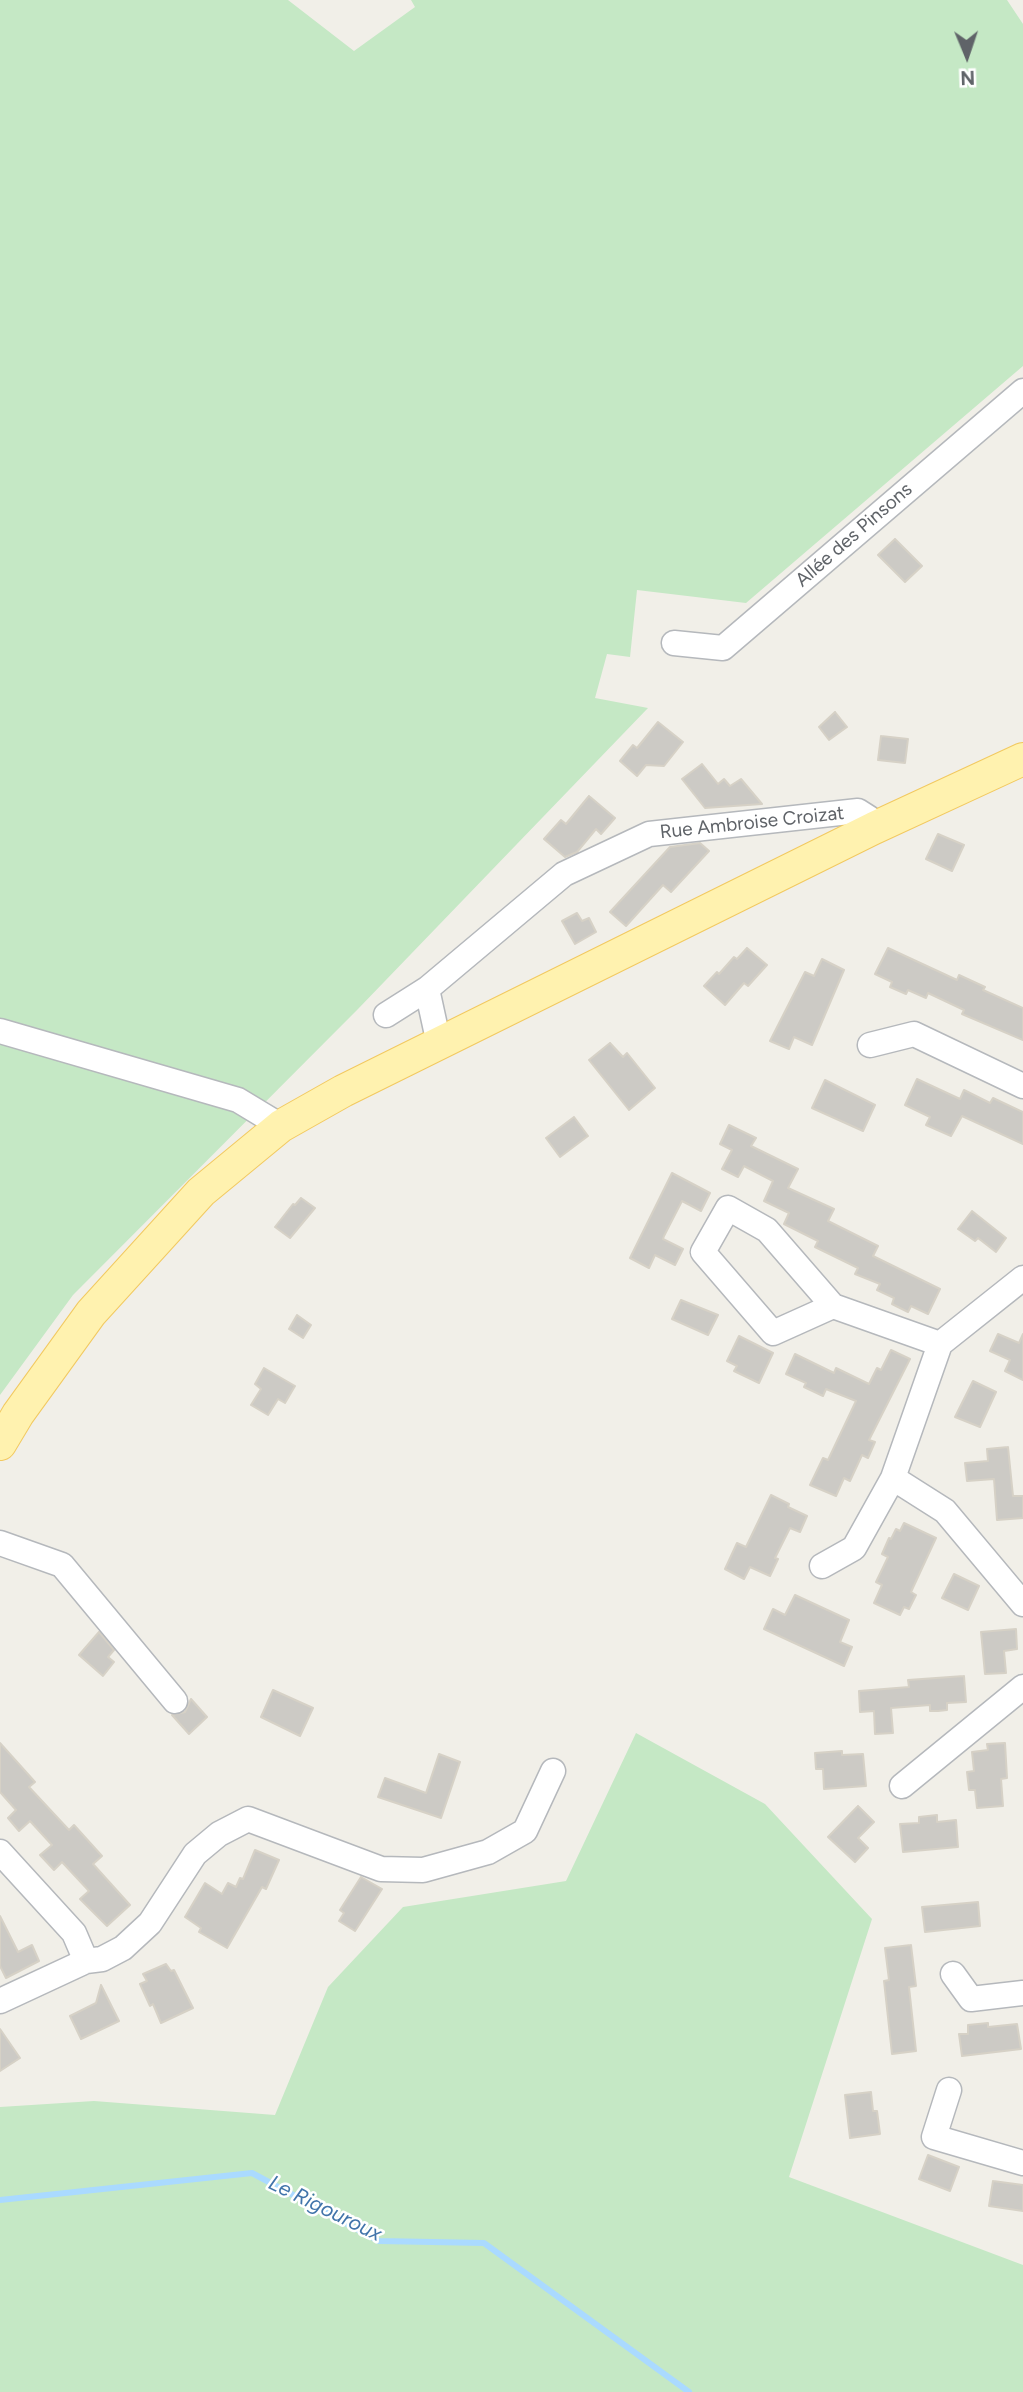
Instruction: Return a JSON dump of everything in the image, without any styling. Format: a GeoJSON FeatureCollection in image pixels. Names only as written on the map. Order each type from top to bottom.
{"type":"FeatureCollection","features":[{"type":"Feature","properties":{"kind":"main road"},"geometry":{"type":"LineString","coordinates":[[0,1444],[18,1414],[91,1313],[201,1192],[281,1126],[343,1091],[874,828],[1023,759]]}},
{"type":"Feature","properties":{"kind":"street","name":"Allée des Pinsons"},"geometry":{"type":"LineString","coordinates":[[674,643],[723,648],[1023,391]]}},
{"type":"Feature","properties":{"kind":"street","name":"Rue Ambroise Croizat"},"geometry":{"type":"LineString","coordinates":[[386,1015],[427,989],[564,874],[649,834],[858,811],[869,818],[874,828]]}},
{"type":"Feature","properties":{"kind":"street"},"geometry":{"type":"LineString","coordinates":[[427,989],[439,1044]]}},
{"type":"Feature","properties":{"kind":"street"},"geometry":{"type":"LineString","coordinates":[[0,1031],[238,1100],[281,1126]]}},
{"type":"Feature","properties":{"kind":"street"},"geometry":{"type":"LineString","coordinates":[[870,1045],[914,1034],[1023,1086]]}},
{"type":"Feature","properties":{"kind":"street"},"geometry":{"type":"LineString","coordinates":[[833,1306],[773,1333],[703,1252],[728,1208],[767,1230],[833,1306],[940,1345]]}},
{"type":"Feature","properties":{"kind":"street"},"geometry":{"type":"LineString","coordinates":[[822,1566],[854,1548],[893,1478],[940,1345],[1023,1278]]}},
{"type":"Feature","properties":{"kind":"street"},"geometry":{"type":"LineString","coordinates":[[893,1478],[945,1511],[1023,1604]]}},
{"type":"Feature","properties":{"kind":"street"},"geometry":{"type":"LineString","coordinates":[[0,1543],[61,1565],[175,1701]]}},
{"type":"Feature","properties":{"kind":"street"},"geometry":{"type":"LineString","coordinates":[[902,1786],[1023,1687]]}},
{"type":"Feature","properties":{"kind":"street"},"geometry":{"type":"LineString","coordinates":[[0,2001],[86,1961],[102,1959],[123,1948],[150,1923],[195,1854],[219,1834],[248,1819],[381,1869],[423,1870],[488,1852],[524,1831],[553,1771]]}},
{"type":"Feature","properties":{"kind":"street"},"geometry":{"type":"LineString","coordinates":[[0,1852],[74,1933],[86,1961]]}},
{"type":"Feature","properties":{"kind":"street"},"geometry":{"type":"LineString","coordinates":[[953,1974],[971,1999],[1023,1993]]}},
{"type":"Feature","properties":{"kind":"street"},"geometry":{"type":"LineString","coordinates":[[949,2090],[934,2137],[1023,2163]]}},
{"type":"Feature","properties":{"kind":"green space"},"geometry":{"type":"Polygon","coordinates":[[[0,0],[288,0],[354,51],[415,7],[411,0],[1007,0],[1023,24],[1023,366],[746,603],[637,590],[630,657],[607,654],[595,698],[648,708],[358,1009],[73,1295],[0,1395],[0,0]]]}},
{"type":"Feature","properties":{"kind":"green space"},"geometry":{"type":"Polygon","coordinates":[[[636,1733],[765,1804],[872,1919],[789,2177],[1023,2265],[1023,2392],[0,2392],[0,2107],[94,2101],[275,2115],[328,1987],[403,1907],[566,1881],[636,1733]]]}},
{"type":"Feature","properties":{"kind":"building"},"geometry":{"type":"Polygon","coordinates":[[[895,539],[922,566],[905,582],[878,555],[895,539]]]}},
{"type":"Feature","properties":{"kind":"building"},"geometry":{"type":"Polygon","coordinates":[[[835,712],[847,727],[829,740],[819,727],[835,712]]]}},
{"type":"Feature","properties":{"kind":"building"},"geometry":{"type":"Polygon","coordinates":[[[658,722],[683,742],[664,766],[646,765],[637,776],[620,761],[633,745],[637,748],[658,722]]]}},
{"type":"Feature","properties":{"kind":"building"},"geometry":{"type":"Polygon","coordinates":[[[881,736],[908,739],[905,763],[878,760],[881,736]]]}},
{"type":"Feature","properties":{"kind":"building"},"geometry":{"type":"Polygon","coordinates":[[[702,764],[718,784],[724,779],[730,786],[741,779],[762,804],[705,808],[682,779],[702,764]]]}},
{"type":"Feature","properties":{"kind":"building"},"geometry":{"type":"Polygon","coordinates":[[[589,796],[615,818],[601,834],[596,829],[577,852],[565,857],[544,839],[561,820],[566,824],[589,796]]]}},
{"type":"Feature","properties":{"kind":"building"},"geometry":{"type":"Polygon","coordinates":[[[938,834],[964,845],[952,871],[926,859],[938,834]]]}},
{"type":"Feature","properties":{"kind":"building"},"geometry":{"type":"Polygon","coordinates":[[[700,843],[709,851],[671,892],[663,885],[626,926],[610,912],[670,847],[700,843]]]}},
{"type":"Feature","properties":{"kind":"building"},"geometry":{"type":"Polygon","coordinates":[[[577,913],[582,921],[589,918],[596,932],[575,944],[562,921],[577,913]]]}},
{"type":"Feature","properties":{"kind":"building"},"geometry":{"type":"Polygon","coordinates":[[[747,948],[767,965],[748,986],[744,983],[725,1005],[704,986],[747,948]]]}},
{"type":"Feature","properties":{"kind":"building"},"geometry":{"type":"Polygon","coordinates":[[[888,948],[957,980],[959,975],[985,987],[983,990],[1023,1008],[1023,1040],[962,1014],[964,1010],[928,993],[926,998],[908,990],[906,994],[890,987],[892,982],[875,974],[888,948]]]}},
{"type":"Feature","properties":{"kind":"building"},"geometry":{"type":"Polygon","coordinates":[[[822,959],[844,970],[812,1045],[794,1037],[789,1049],[770,1041],[805,972],[814,976],[822,959]]]}},
{"type":"Feature","properties":{"kind":"building"},"geometry":{"type":"Polygon","coordinates":[[[610,1043],[623,1057],[627,1053],[655,1088],[629,1110],[589,1060],[610,1043]]]}},
{"type":"Feature","properties":{"kind":"building"},"geometry":{"type":"Polygon","coordinates":[[[917,1079],[960,1099],[964,1090],[990,1103],[993,1098],[1023,1112],[1023,1144],[962,1116],[951,1136],[926,1125],[930,1117],[905,1105],[917,1079]]]}},
{"type":"Feature","properties":{"kind":"building"},"geometry":{"type":"Polygon","coordinates":[[[825,1080],[875,1105],[863,1131],[812,1108],[825,1080]]]}},
{"type":"Feature","properties":{"kind":"building"},"geometry":{"type":"Polygon","coordinates":[[[574,1117],[588,1136],[560,1157],[546,1138],[574,1117]]]}},
{"type":"Feature","properties":{"kind":"building"},"geometry":{"type":"Polygon","coordinates":[[[729,1125],[756,1138],[751,1146],[798,1169],[788,1188],[834,1209],[828,1221],[878,1246],[873,1256],[940,1289],[928,1314],[911,1306],[908,1312],[892,1304],[894,1298],[877,1290],[880,1284],[855,1274],[858,1268],[815,1247],[818,1241],[784,1224],[789,1213],[764,1201],[773,1181],[744,1166],[738,1177],[722,1169],[732,1150],[720,1144],[729,1125]]]}},
{"type":"Feature","properties":{"kind":"building"},"geometry":{"type":"Polygon","coordinates":[[[672,1173],[710,1193],[701,1211],[682,1201],[664,1236],[663,1239],[683,1249],[675,1265],[655,1255],[649,1268],[630,1258],[672,1173]]]}},
{"type":"Feature","properties":{"kind":"building"},"geometry":{"type":"Polygon","coordinates":[[[301,1198],[315,1208],[290,1238],[275,1227],[301,1198]]]}},
{"type":"Feature","properties":{"kind":"building"},"geometry":{"type":"Polygon","coordinates":[[[972,1211],[1006,1238],[996,1252],[978,1238],[975,1241],[958,1229],[972,1211]]]}},
{"type":"Feature","properties":{"kind":"building"},"geometry":{"type":"Polygon","coordinates":[[[681,1300],[718,1315],[708,1335],[672,1319],[681,1300]]]}},
{"type":"Feature","properties":{"kind":"building"},"geometry":{"type":"Polygon","coordinates":[[[297,1315],[311,1325],[303,1338],[289,1329],[297,1315]]]}},
{"type":"Feature","properties":{"kind":"building"},"geometry":{"type":"Polygon","coordinates":[[[998,1334],[1019,1343],[1023,1334],[1023,1380],[1005,1371],[1010,1360],[990,1351],[998,1334]]]}},
{"type":"Feature","properties":{"kind":"building"},"geometry":{"type":"Polygon","coordinates":[[[739,1336],[773,1353],[759,1383],[734,1371],[737,1366],[727,1361],[739,1336]]]}},
{"type":"Feature","properties":{"kind":"building"},"geometry":{"type":"Polygon","coordinates":[[[891,1350],[910,1359],[869,1440],[875,1442],[868,1458],[862,1455],[850,1481],[844,1478],[836,1496],[810,1485],[823,1458],[828,1460],[856,1401],[826,1389],[823,1396],[804,1387],[806,1383],[786,1374],[795,1354],[834,1373],[836,1368],[869,1384],[877,1368],[881,1370],[891,1350]]]}},
{"type":"Feature","properties":{"kind":"building"},"geometry":{"type":"Polygon","coordinates":[[[264,1368],[295,1386],[285,1403],[278,1399],[268,1415],[251,1405],[261,1389],[255,1384],[264,1368]]]}},
{"type":"Feature","properties":{"kind":"building"},"geometry":{"type":"Polygon","coordinates":[[[973,1381],[996,1392],[980,1427],[955,1417],[973,1381]]]}},
{"type":"Feature","properties":{"kind":"building"},"geometry":{"type":"Polygon","coordinates":[[[1008,1447],[1013,1496],[1023,1496],[1023,1518],[997,1520],[994,1479],[967,1481],[965,1463],[988,1461],[987,1449],[1008,1447]]]}},
{"type":"Feature","properties":{"kind":"building"},"geometry":{"type":"Polygon","coordinates":[[[771,1495],[807,1516],[800,1532],[790,1528],[775,1558],[778,1559],[770,1576],[750,1567],[744,1579],[725,1569],[737,1543],[746,1547],[771,1495]]]}},
{"type":"Feature","properties":{"kind":"building"},"geometry":{"type":"Polygon","coordinates":[[[904,1523],[936,1538],[911,1592],[916,1595],[909,1609],[904,1607],[900,1615],[874,1603],[882,1585],[876,1582],[888,1557],[882,1554],[889,1538],[891,1539],[896,1529],[900,1531],[904,1523]]]}},
{"type":"Feature","properties":{"kind":"building"},"geometry":{"type":"Polygon","coordinates":[[[954,1574],[979,1586],[968,1610],[942,1598],[954,1574]]]}},
{"type":"Feature","properties":{"kind":"building"},"geometry":{"type":"Polygon","coordinates":[[[795,1595],[849,1620],[840,1642],[852,1647],[844,1666],[764,1629],[773,1609],[785,1615],[795,1595]]]}},
{"type":"Feature","properties":{"kind":"building"},"geometry":{"type":"Polygon","coordinates":[[[1016,1629],[1017,1649],[1004,1651],[1006,1673],[985,1674],[981,1632],[1016,1629]]]}},
{"type":"Feature","properties":{"kind":"building"},"geometry":{"type":"Polygon","coordinates":[[[99,1632],[114,1650],[108,1657],[114,1662],[103,1676],[79,1655],[99,1632]]]}},
{"type":"Feature","properties":{"kind":"building"},"geometry":{"type":"Polygon","coordinates":[[[964,1676],[966,1702],[947,1703],[947,1710],[938,1711],[930,1711],[930,1705],[891,1708],[893,1733],[875,1734],[874,1711],[860,1712],[859,1691],[909,1687],[908,1680],[964,1676]]]}},
{"type":"Feature","properties":{"kind":"building"},"geometry":{"type":"Polygon","coordinates":[[[273,1690],[313,1708],[300,1736],[261,1717],[273,1690]]]}},
{"type":"Feature","properties":{"kind":"building"},"geometry":{"type":"Polygon","coordinates":[[[191,1699],[207,1717],[189,1734],[172,1715],[185,1712],[191,1699]]]}},
{"type":"Feature","properties":{"kind":"building"},"geometry":{"type":"Polygon","coordinates":[[[0,1743],[35,1782],[29,1787],[69,1830],[74,1825],[102,1856],[93,1864],[130,1905],[107,1926],[80,1899],[89,1891],[62,1862],[54,1870],[40,1855],[52,1845],[30,1821],[19,1831],[8,1818],[16,1810],[0,1792],[0,1743]]]}},
{"type":"Feature","properties":{"kind":"building"},"geometry":{"type":"Polygon","coordinates":[[[1005,1743],[1007,1778],[1001,1779],[1003,1806],[977,1808],[975,1790],[969,1790],[967,1772],[974,1771],[972,1752],[988,1750],[987,1744],[1005,1743]]]}},
{"type":"Feature","properties":{"kind":"building"},"geometry":{"type":"Polygon","coordinates":[[[842,1751],[842,1755],[863,1754],[866,1786],[824,1789],[823,1769],[816,1769],[815,1753],[842,1751]]]}},
{"type":"Feature","properties":{"kind":"building"},"geometry":{"type":"Polygon","coordinates":[[[439,1754],[460,1762],[441,1818],[378,1797],[385,1778],[426,1793],[439,1754]]]}},
{"type":"Feature","properties":{"kind":"building"},"geometry":{"type":"Polygon","coordinates":[[[858,1806],[874,1822],[858,1838],[868,1848],[855,1862],[828,1837],[858,1806]]]}},
{"type":"Feature","properties":{"kind":"building"},"geometry":{"type":"Polygon","coordinates":[[[937,1815],[937,1822],[956,1820],[958,1847],[903,1852],[900,1824],[919,1823],[919,1817],[937,1815]]]}},
{"type":"Feature","properties":{"kind":"building"},"geometry":{"type":"Polygon","coordinates":[[[255,1850],[279,1860],[266,1889],[262,1887],[227,1948],[199,1932],[201,1928],[185,1917],[205,1883],[222,1894],[228,1883],[236,1887],[240,1878],[243,1879],[255,1850]]]}},
{"type":"Feature","properties":{"kind":"building"},"geometry":{"type":"Polygon","coordinates":[[[361,1877],[382,1889],[355,1931],[339,1921],[344,1913],[340,1910],[361,1877]]]}},
{"type":"Feature","properties":{"kind":"building"},"geometry":{"type":"Polygon","coordinates":[[[978,1902],[980,1926],[925,1932],[922,1907],[978,1902]]]}},
{"type":"Feature","properties":{"kind":"building"},"geometry":{"type":"Polygon","coordinates":[[[0,1916],[18,1952],[32,1945],[39,1961],[6,1978],[0,1966],[0,1916]]]}},
{"type":"Feature","properties":{"kind":"building"},"geometry":{"type":"Polygon","coordinates":[[[911,1945],[916,1986],[909,1987],[916,2051],[892,2054],[884,1981],[889,1980],[885,1948],[911,1945]]]}},
{"type":"Feature","properties":{"kind":"building"},"geometry":{"type":"Polygon","coordinates":[[[166,1964],[171,1971],[174,1970],[193,2008],[161,2023],[140,1984],[147,1981],[143,1974],[166,1964]]]}},
{"type":"Feature","properties":{"kind":"building"},"geometry":{"type":"Polygon","coordinates":[[[101,1985],[119,2021],[81,2039],[70,2016],[96,2003],[101,1985]]]}},
{"type":"Feature","properties":{"kind":"building"},"geometry":{"type":"Polygon","coordinates":[[[988,2023],[988,2027],[1017,2024],[1021,2049],[962,2056],[959,2034],[968,2034],[968,2025],[988,2023]]]}},
{"type":"Feature","properties":{"kind":"building"},"geometry":{"type":"Polygon","coordinates":[[[0,2029],[20,2058],[0,2071],[0,2029]]]}},
{"type":"Feature","properties":{"kind":"building"},"geometry":{"type":"Polygon","coordinates":[[[871,2092],[880,2134],[850,2138],[845,2095],[871,2092]]]}},
{"type":"Feature","properties":{"kind":"building"},"geometry":{"type":"Polygon","coordinates":[[[928,2155],[959,2167],[950,2191],[919,2179],[928,2155]]]}},
{"type":"Feature","properties":{"kind":"building"},"geometry":{"type":"Polygon","coordinates":[[[993,2181],[1023,2185],[1023,2211],[989,2206],[993,2181]]]}},
{"type":"Feature","properties":{"kind":"waterway","name":"Le Rigouroux"},"geometry":{"type":"LineString","coordinates":[[0,2200],[252,2173],[379,2241],[484,2243],[689,2392]]}}]}
